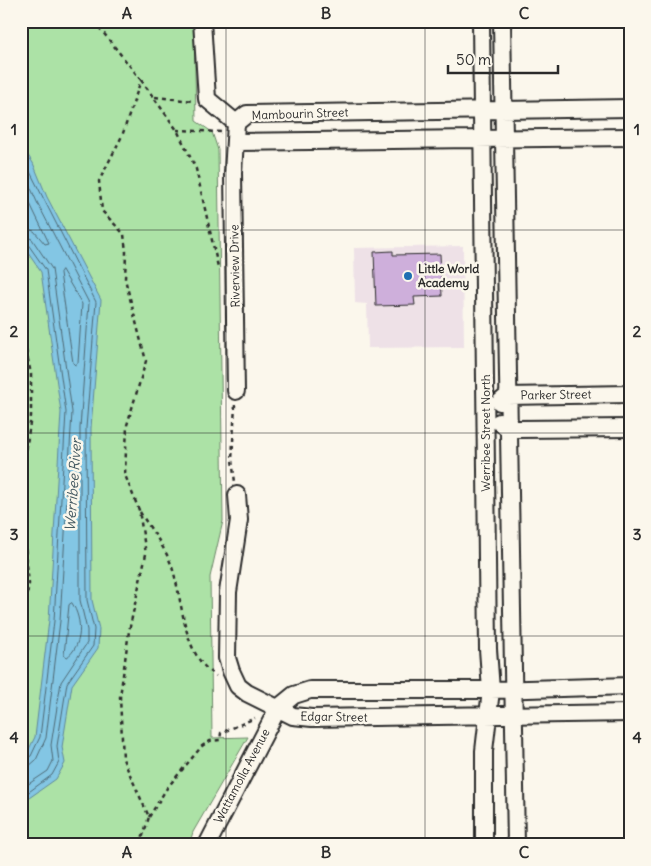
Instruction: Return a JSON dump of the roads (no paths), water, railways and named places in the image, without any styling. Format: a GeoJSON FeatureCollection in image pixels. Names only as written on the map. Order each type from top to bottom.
{"type":"FeatureCollection","features":[{"type":"Feature","properties":{"kind":"street"},"geometry":{"type":"LineString","coordinates":[[202,21],[207,99],[235,133]]}},
{"type":"Feature","properties":{"kind":"street","name":"Werribee Street North"},"geometry":{"type":"LineString","coordinates":[[481,21],[487,415],[488,649],[491,690],[484,751],[484,845]]}},
{"type":"Feature","properties":{"kind":"street","name":"Werribee Street North"},"geometry":{"type":"LineString","coordinates":[[502,21],[516,845]]}},
{"type":"Feature","properties":{"kind":"street","name":"Mambourin Street"},"geometry":{"type":"LineString","coordinates":[[235,133],[247,114],[630,108]]}},
{"type":"Feature","properties":{"kind":"street","name":"Mambourin Street"},"geometry":{"type":"LineString","coordinates":[[235,133],[482,139],[630,137]]}},
{"type":"Feature","properties":{"kind":"street","name":"Riverview Drive"},"geometry":{"type":"LineString","coordinates":[[235,133],[233,173],[236,391]]}},
{"type":"Feature","properties":{"kind":"street","name":"Parker Street"},"geometry":{"type":"LineString","coordinates":[[487,415],[507,396],[630,394]]}},
{"type":"Feature","properties":{"kind":"street"},"geometry":{"type":"LineString","coordinates":[[487,415],[508,428],[630,428]]}},
{"type":"Feature","properties":{"kind":"street"},"geometry":{"type":"LineString","coordinates":[[237,495],[239,520],[228,592],[227,658],[238,686],[247,693],[278,708]]}},
{"type":"Feature","properties":{"kind":"street","name":"Edgar Street"},"geometry":{"type":"LineString","coordinates":[[630,686],[491,690],[310,690],[294,694],[278,708],[293,716],[312,718],[488,717],[630,713]]}},
{"type":"Feature","properties":{"kind":"street","name":"Wattamolla Avenue"},"geometry":{"type":"LineString","coordinates":[[207,845],[278,708]]}},
{"type":"Feature","properties":{"kind":"water","name":"Werribee River"},"geometry":{"type":"Polygon","coordinates":[[[21,145],[33,163],[47,197],[101,300],[91,428],[92,600],[99,629],[98,648],[72,685],[62,747],[65,763],[56,779],[29,798],[21,812],[21,759],[27,753],[35,737],[49,620],[61,412],[41,272],[21,243],[21,145]]]}},
{"type":"Feature","properties":{"kind":"place","name":"Little World Academy"},"geometry":{"type":"Point","coordinates":[408,276]}}]}
